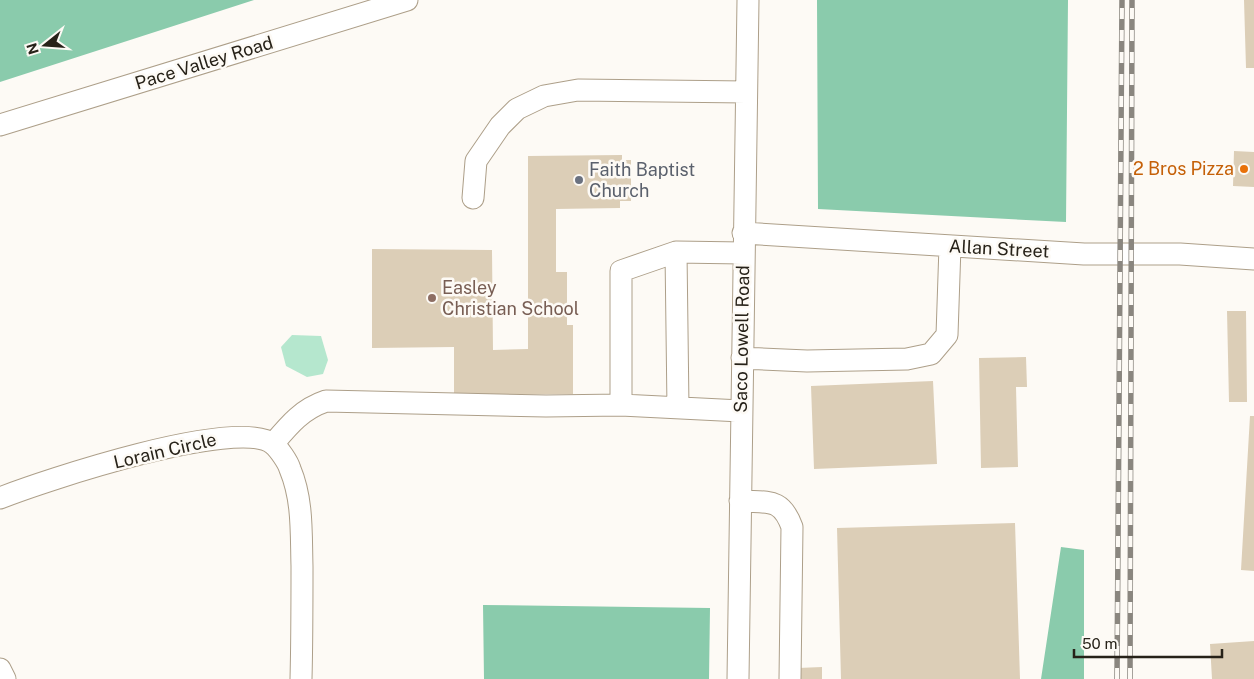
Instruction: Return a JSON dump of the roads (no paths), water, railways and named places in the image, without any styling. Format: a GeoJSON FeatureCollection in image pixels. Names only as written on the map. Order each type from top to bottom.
{"type":"FeatureCollection","features":[{"type":"Feature","properties":{"kind":"street","name":"Pace Valley Road"},"geometry":{"type":"LineString","coordinates":[[0,125],[407,0]]}},
{"type":"Feature","properties":{"kind":"street","name":"Saco Lowell Road"},"geometry":{"type":"LineString","coordinates":[[738,679],[748,0]]}},
{"type":"Feature","properties":{"kind":"street"},"geometry":{"type":"LineString","coordinates":[[472,198],[476,162],[500,126],[517,109],[544,96],[578,90],[746,92]]}},
{"type":"Feature","properties":{"kind":"street","name":"Allan Street"},"geometry":{"type":"LineString","coordinates":[[621,405],[621,271],[676,252],[743,243],[950,246],[1084,254],[1180,254],[1254,259]]}},
{"type":"Feature","properties":{"kind":"street"},"geometry":{"type":"LineString","coordinates":[[742,358],[807,361],[906,359],[931,354],[947,335],[950,246]]}},
{"type":"Feature","properties":{"kind":"street"},"geometry":{"type":"LineString","coordinates":[[676,252],[678,408]]}},
{"type":"Feature","properties":{"kind":"street"},"geometry":{"type":"LineString","coordinates":[[301,679],[301,505],[290,468],[273,444],[299,415],[312,406],[326,401],[546,406],[621,405],[741,411]]}},
{"type":"Feature","properties":{"kind":"street","name":"Lorain Circle"},"geometry":{"type":"LineString","coordinates":[[0,498],[35,484],[212,438],[252,437],[273,444]]}},
{"type":"Feature","properties":{"kind":"street"},"geometry":{"type":"LineString","coordinates":[[740,501],[776,504],[786,512],[792,527],[790,679]]}},
{"type":"Feature","properties":{"kind":"street"},"geometry":{"type":"LineString","coordinates":[[0,669],[5,679]]}},
{"type":"Feature","properties":{"kind":"railway"},"geometry":{"type":"LineString","coordinates":[[1117,679],[1122,0]]}},
{"type":"Feature","properties":{"kind":"railway"},"geometry":{"type":"LineString","coordinates":[[1130,679],[1132,0]]}},
{"type":"Feature","properties":{"kind":"place","name":"2 Bros Pizza"},"geometry":{"type":"Point","coordinates":[1244,169]}},
{"type":"Feature","properties":{"kind":"place","name":"Faith Baptist Church"},"geometry":{"type":"Point","coordinates":[579,180]}},
{"type":"Feature","properties":{"kind":"place","name":"Easley Christian School"},"geometry":{"type":"Point","coordinates":[432,298]}}]}
